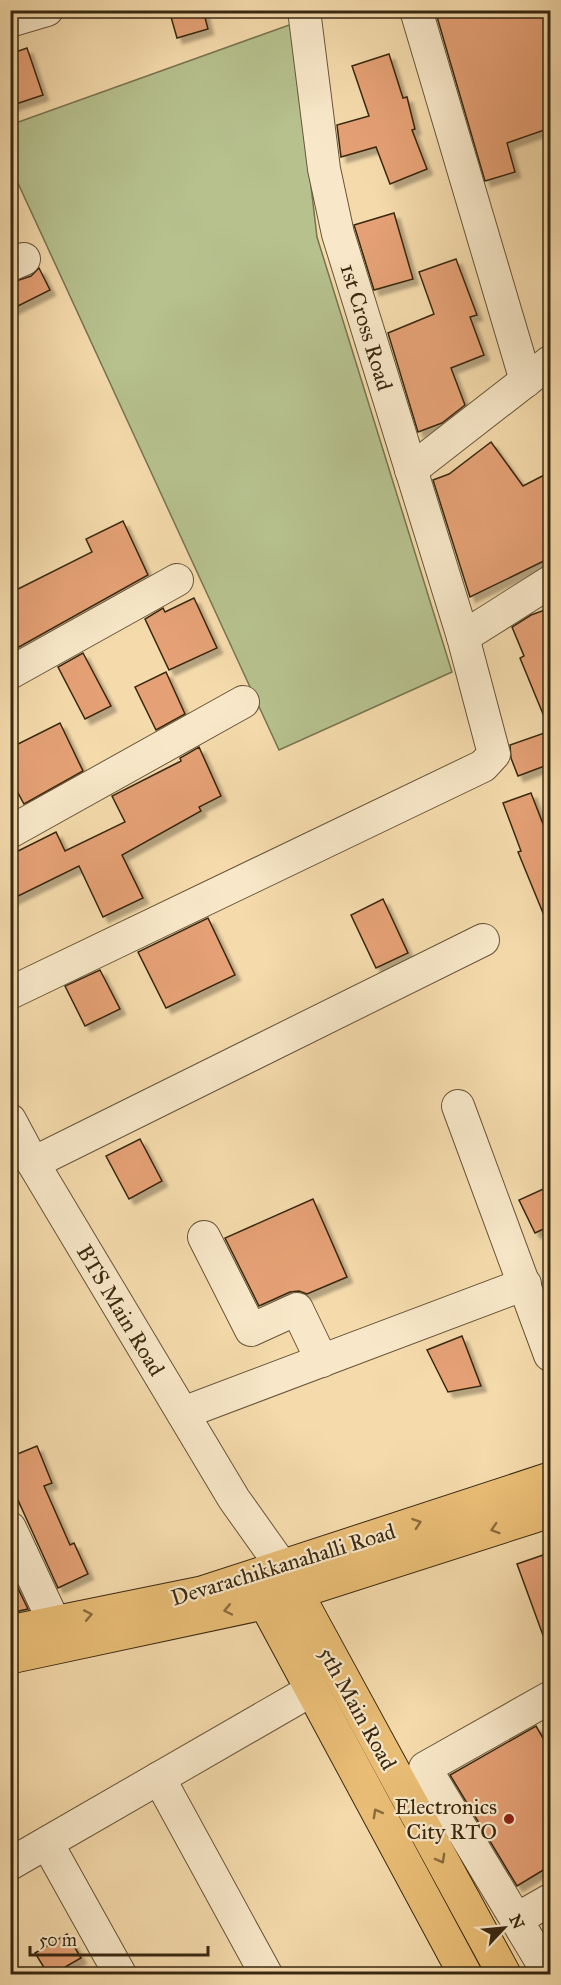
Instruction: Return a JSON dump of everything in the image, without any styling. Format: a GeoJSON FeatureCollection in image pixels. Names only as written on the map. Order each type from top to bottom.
{"type":"FeatureCollection","features":[{"type":"Feature","properties":{"kind":"main road","name":"Devarachikkanahalli Road"},"geometry":{"type":"LineString","coordinates":[[289,1580],[550,1479]]}},
{"type":"Feature","properties":{"kind":"main road","name":"Devarachikkanahalli Road"},"geometry":{"type":"LineString","coordinates":[[10,1657],[550,1511]]}},
{"type":"Feature","properties":{"kind":"main road","name":"5th Main Road"},"geometry":{"type":"LineString","coordinates":[[289,1580],[504,1974]]}},
{"type":"Feature","properties":{"kind":"main road","name":"Devarachikkanahalli Road"},"geometry":{"type":"LineString","coordinates":[[10,1632],[202,1593],[257,1590]]}},
{"type":"Feature","properties":{"kind":"main road","name":"5th Main Road"},"geometry":{"type":"LineString","coordinates":[[257,1590],[465,1974]]}},
{"type":"Feature","properties":{"kind":"street"},"geometry":{"type":"LineString","coordinates":[[10,21],[47,10]]}},
{"type":"Feature","properties":{"kind":"street","name":"1st Cross Road"},"geometry":{"type":"LineString","coordinates":[[10,993],[491,760],[494,754],[463,637],[346,262],[331,205],[318,127],[304,10]]}},
{"type":"Feature","properties":{"kind":"street"},"geometry":{"type":"LineString","coordinates":[[416,10],[526,381]]}},
{"type":"Feature","properties":{"kind":"street"},"geometry":{"type":"LineString","coordinates":[[411,470],[550,362]]}},
{"type":"Feature","properties":{"kind":"street"},"geometry":{"type":"LineString","coordinates":[[10,673],[177,580]]}},
{"type":"Feature","properties":{"kind":"street"},"geometry":{"type":"LineString","coordinates":[[463,637],[550,582]]}},
{"type":"Feature","properties":{"kind":"street"},"geometry":{"type":"LineString","coordinates":[[10,832],[243,702]]}},
{"type":"Feature","properties":{"kind":"street"},"geometry":{"type":"LineString","coordinates":[[33,1162],[483,939]]}},
{"type":"Feature","properties":{"kind":"street"},"geometry":{"type":"LineString","coordinates":[[458,1106],[550,1355]]}},
{"type":"Feature","properties":{"kind":"street","name":"BTS Main Road"},"geometry":{"type":"LineString","coordinates":[[10,1120],[234,1499],[289,1580]]}},
{"type":"Feature","properties":{"kind":"street"},"geometry":{"type":"LineString","coordinates":[[204,1238],[251,1330],[297,1309],[322,1360]]}},
{"type":"Feature","properties":{"kind":"street"},"geometry":{"type":"LineString","coordinates":[[183,1413],[525,1284]]}},
{"type":"Feature","properties":{"kind":"street","name":"BTS Main Road"},"geometry":{"type":"LineString","coordinates":[[234,1499],[257,1590]]}},
{"type":"Feature","properties":{"kind":"street"},"geometry":{"type":"LineString","coordinates":[[10,1528],[54,1622]]}},
{"type":"Feature","properties":{"kind":"street"},"geometry":{"type":"LineString","coordinates":[[10,1864],[310,1691]]}},
{"type":"Feature","properties":{"kind":"street"},"geometry":{"type":"LineString","coordinates":[[549,1974],[425,1768],[549,1698],[550,1700]]}},
{"type":"Feature","properties":{"kind":"street"},"geometry":{"type":"LineString","coordinates":[[159,1778],[266,1974]]}},
{"type":"Feature","properties":{"kind":"street"},"geometry":{"type":"LineString","coordinates":[[47,1843],[120,1974]]}},
{"type":"Feature","properties":{"kind":"street"},"geometry":{"type":"LineString","coordinates":[[517,1919],[550,1900]]}},
{"type":"Feature","properties":{"kind":"green space"},"geometry":{"type":"Polygon","coordinates":[[[292,24],[317,237],[452,672],[279,750],[11,168],[10,125],[292,24]]]}},
{"type":"Feature","properties":{"kind":"building"},"geometry":{"type":"Polygon","coordinates":[[[169,10],[203,10],[208,29],[177,38],[169,10]]]}},
{"type":"Feature","properties":{"kind":"building"},"geometry":{"type":"Polygon","coordinates":[[[435,10],[543,10],[550,36],[550,128],[507,143],[515,172],[485,181],[435,10]]]}},
{"type":"Feature","properties":{"kind":"building"},"geometry":{"type":"Polygon","coordinates":[[[27,48],[43,95],[10,106],[10,54],[27,48]]]}},
{"type":"Feature","properties":{"kind":"building"},"geometry":{"type":"Polygon","coordinates":[[[389,54],[403,98],[407,97],[415,129],[412,130],[427,169],[390,184],[376,147],[341,157],[337,125],[369,116],[352,66],[389,54]]]}},
{"type":"Feature","properties":{"kind":"building"},"geometry":{"type":"Polygon","coordinates":[[[394,213],[413,279],[374,290],[354,225],[394,213]]]}},
{"type":"Feature","properties":{"kind":"building"},"geometry":{"type":"Polygon","coordinates":[[[456,259],[477,315],[470,317],[484,355],[451,368],[465,405],[442,423],[418,432],[388,333],[434,314],[419,272],[456,259]]]}},
{"type":"Feature","properties":{"kind":"building"},"geometry":{"type":"Polygon","coordinates":[[[39,268],[50,290],[10,310],[10,283],[31,276],[39,268]]]}},
{"type":"Feature","properties":{"kind":"building"},"geometry":{"type":"Polygon","coordinates":[[[491,442],[523,486],[550,472],[550,558],[470,597],[433,480],[449,474],[491,442]]]}},
{"type":"Feature","properties":{"kind":"building"},"geometry":{"type":"Polygon","coordinates":[[[123,521],[148,575],[10,652],[10,593],[92,552],[86,539],[123,521]]]}},
{"type":"Feature","properties":{"kind":"building"},"geometry":{"type":"Polygon","coordinates":[[[194,598],[217,648],[169,670],[145,619],[163,608],[165,612],[194,598]]]}},
{"type":"Feature","properties":{"kind":"building"},"geometry":{"type":"Polygon","coordinates":[[[550,608],[550,731],[520,658],[524,656],[512,627],[531,615],[550,608]]]}},
{"type":"Feature","properties":{"kind":"building"},"geometry":{"type":"Polygon","coordinates":[[[83,653],[111,706],[85,719],[58,667],[83,653]]]}},
{"type":"Feature","properties":{"kind":"building"},"geometry":{"type":"Polygon","coordinates":[[[166,672],[185,714],[156,730],[135,687],[166,672]]]}},
{"type":"Feature","properties":{"kind":"building"},"geometry":{"type":"Polygon","coordinates":[[[60,723],[83,771],[24,804],[10,778],[10,748],[60,723]]]}},
{"type":"Feature","properties":{"kind":"building"},"geometry":{"type":"Polygon","coordinates":[[[550,731],[550,764],[518,776],[511,758],[510,745],[550,731]]]}},
{"type":"Feature","properties":{"kind":"building"},"geometry":{"type":"Polygon","coordinates":[[[199,747],[221,796],[199,807],[201,811],[122,855],[143,898],[103,917],[79,866],[10,900],[10,855],[56,832],[65,851],[125,822],[112,796],[181,761],[180,758],[199,747]]]}},
{"type":"Feature","properties":{"kind":"building"},"geometry":{"type":"Polygon","coordinates":[[[531,793],[550,842],[550,930],[518,852],[521,851],[503,803],[531,793]]]}},
{"type":"Feature","properties":{"kind":"building"},"geometry":{"type":"Polygon","coordinates":[[[383,899],[408,953],[376,968],[351,915],[383,899]]]}},
{"type":"Feature","properties":{"kind":"building"},"geometry":{"type":"Polygon","coordinates":[[[208,918],[235,975],[166,1008],[138,952],[208,918]]]}},
{"type":"Feature","properties":{"kind":"building"},"geometry":{"type":"Polygon","coordinates":[[[100,970],[120,1009],[85,1026],[65,986],[100,970]]]}},
{"type":"Feature","properties":{"kind":"building"},"geometry":{"type":"Polygon","coordinates":[[[140,1139],[162,1181],[129,1199],[106,1156],[140,1139]]]}},
{"type":"Feature","properties":{"kind":"building"},"geometry":{"type":"Polygon","coordinates":[[[550,1186],[550,1226],[535,1233],[519,1200],[550,1186]]]}},
{"type":"Feature","properties":{"kind":"building"},"geometry":{"type":"Polygon","coordinates":[[[313,1199],[347,1277],[307,1294],[299,1291],[290,1292],[259,1306],[225,1238],[313,1199]]]}},
{"type":"Feature","properties":{"kind":"building"},"geometry":{"type":"Polygon","coordinates":[[[462,1336],[481,1386],[448,1392],[427,1350],[462,1336]]]}},
{"type":"Feature","properties":{"kind":"building"},"geometry":{"type":"Polygon","coordinates":[[[37,1446],[52,1483],[44,1486],[70,1545],[74,1543],[88,1574],[58,1588],[17,1498],[10,1501],[10,1457],[37,1446]]]}},
{"type":"Feature","properties":{"kind":"building"},"geometry":{"type":"Polygon","coordinates":[[[546,1554],[550,1566],[550,1648],[548,1649],[517,1564],[546,1554]]]}},
{"type":"Feature","properties":{"kind":"building"},"geometry":{"type":"Polygon","coordinates":[[[10,1572],[28,1609],[10,1613],[10,1572]]]}},
{"type":"Feature","properties":{"kind":"building","name":"Electronics City RTO"},"geometry":{"type":"Polygon","coordinates":[[[536,1726],[550,1750],[550,1866],[517,1886],[450,1775],[536,1726]]]}},
{"type":"Feature","properties":{"kind":"building"},"geometry":{"type":"Polygon","coordinates":[[[67,1934],[81,1958],[53,1974],[48,1974],[35,1953],[67,1934]]]}},
{"type":"Feature","properties":{"kind":"place","name":"Electronics City RTO"},"geometry":{"type":"Point","coordinates":[509,1819]}}]}
